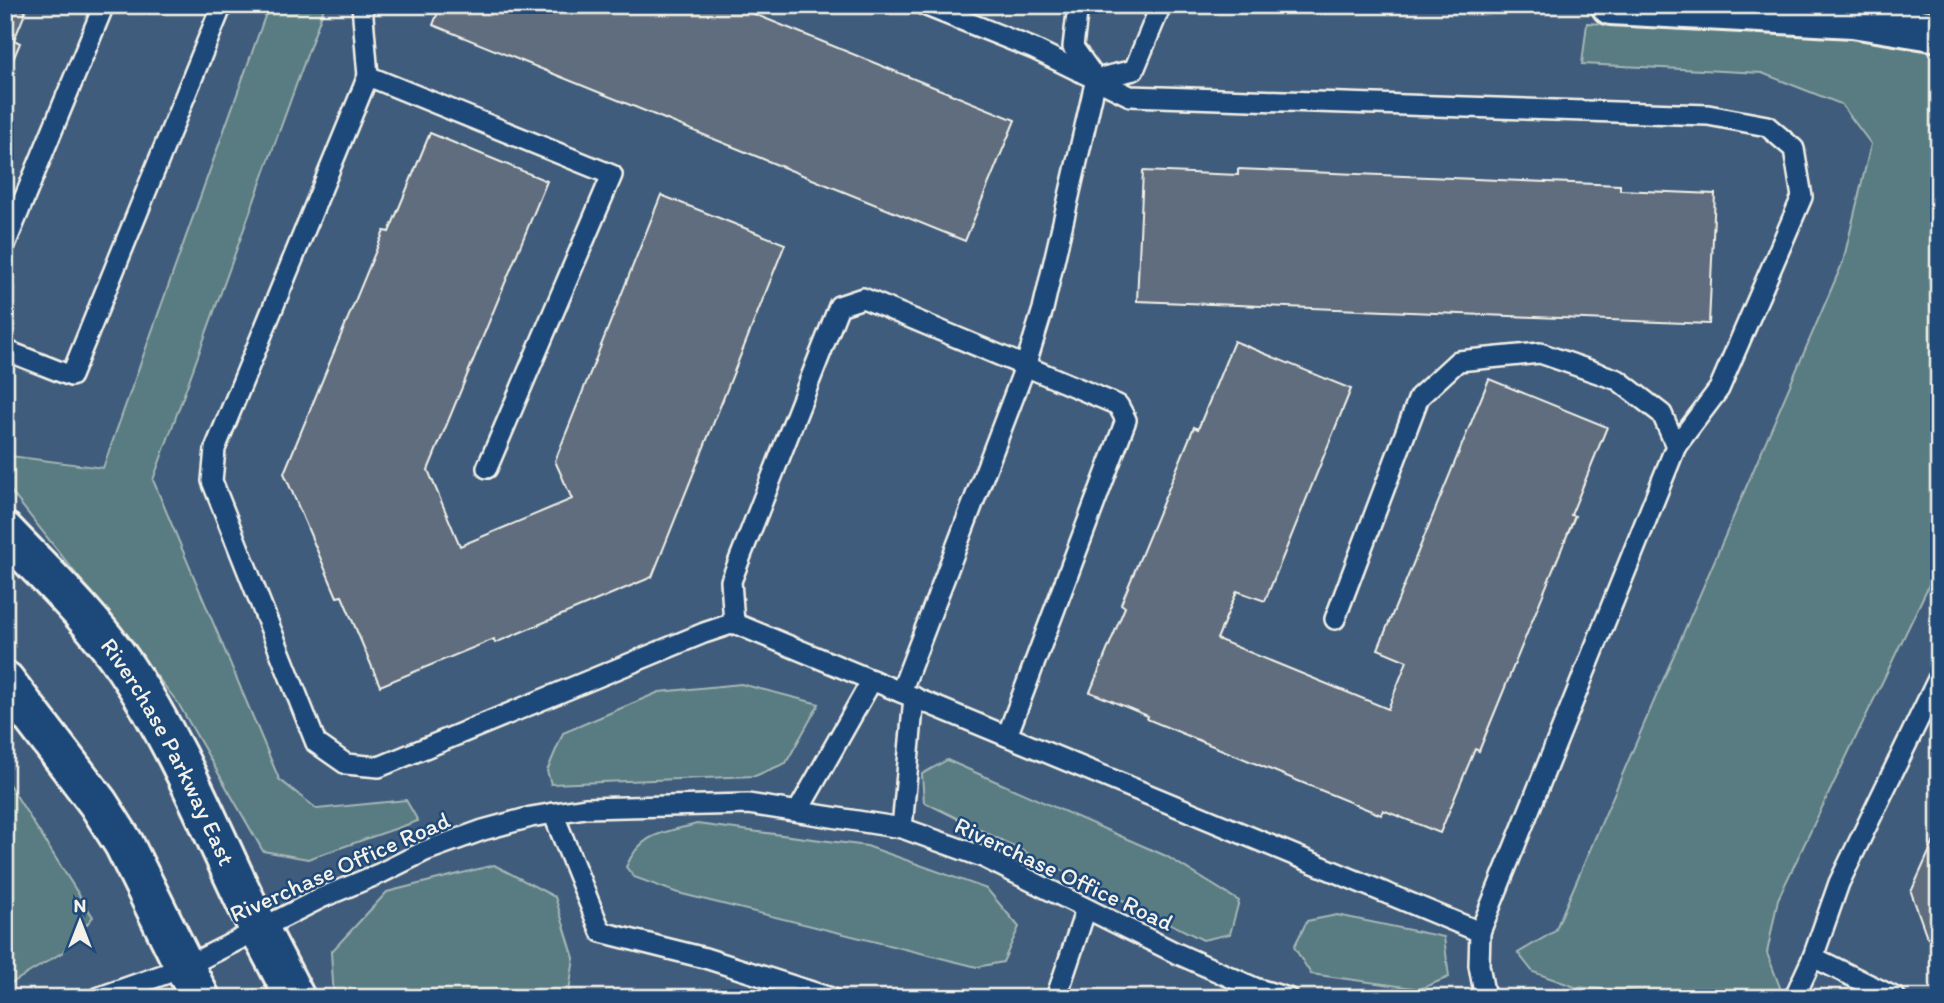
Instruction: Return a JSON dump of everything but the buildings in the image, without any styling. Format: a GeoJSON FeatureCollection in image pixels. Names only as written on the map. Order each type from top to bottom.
{"type":"FeatureCollection","features":[{"type":"Feature","properties":{"kind":"street"},"geometry":{"type":"LineString","coordinates":[[1611,5],[1853,18],[1939,32]]}},
{"type":"Feature","properties":{"kind":"street","name":"Riverchase Parkway East"},"geometry":{"type":"LineString","coordinates":[[5,531],[81,612],[124,666],[158,721],[195,792],[295,998]]}},
{"type":"Feature","properties":{"kind":"street"},"geometry":{"type":"LineString","coordinates":[[5,681],[111,823],[157,906],[193,982]]}},
{"type":"Feature","properties":{"kind":"lane"},"geometry":{"type":"LineString","coordinates":[[5,245],[104,5]]}},
{"type":"Feature","properties":{"kind":"lane"},"geometry":{"type":"LineString","coordinates":[[5,350],[71,376],[222,5]]}},
{"type":"Feature","properties":{"kind":"lane"},"geometry":{"type":"LineString","coordinates":[[362,5],[368,76],[215,449],[212,481],[316,743],[346,764],[379,767],[734,623],[1480,932]]}},
{"type":"Feature","properties":{"kind":"lane"},"geometry":{"type":"LineString","coordinates":[[924,5],[1034,49],[1130,96],[1709,115],[1767,126],[1794,149],[1801,197],[1718,390],[1676,446],[1480,932],[1479,965],[1485,998]]}},
{"type":"Feature","properties":{"kind":"lane"},"geometry":{"type":"LineString","coordinates":[[902,828],[907,695],[1044,309],[1096,79],[1073,47],[1078,5]]}},
{"type":"Feature","properties":{"kind":"lane"},"geometry":{"type":"LineString","coordinates":[[1096,79],[1134,69],[1161,5]]}},
{"type":"Feature","properties":{"kind":"lane"},"geometry":{"type":"LineString","coordinates":[[368,76],[612,175],[487,468]]}},
{"type":"Feature","properties":{"kind":"lane"},"geometry":{"type":"LineString","coordinates":[[734,623],[731,581],[839,306],[863,298],[1118,405],[1126,420],[1007,736]]}},
{"type":"Feature","properties":{"kind":"lane"},"geometry":{"type":"LineString","coordinates":[[1335,619],[1419,397],[1458,361],[1540,353],[1618,380],[1662,414],[1676,446]]}},
{"type":"Feature","properties":{"kind":"lane"},"geometry":{"type":"LineString","coordinates":[[1794,998],[1839,883],[1939,677]]}},
{"type":"Feature","properties":{"kind":"lane"},"geometry":{"type":"LineString","coordinates":[[798,811],[872,680]]}},
{"type":"Feature","properties":{"kind":"lane","name":"Riverchase Office Road"},"geometry":{"type":"LineString","coordinates":[[97,998],[193,982],[260,928],[425,851],[484,830],[552,813],[646,804],[748,804],[902,828],[983,858],[1176,953],[1255,988],[1288,998]]}},
{"type":"Feature","properties":{"kind":"lane"},"geometry":{"type":"LineString","coordinates":[[552,813],[601,932],[705,958],[831,998]]}},
{"type":"Feature","properties":{"kind":"lane"},"geometry":{"type":"LineString","coordinates":[[1056,998],[1086,909]]}},
{"type":"Feature","properties":{"kind":"lane"},"geometry":{"type":"LineString","coordinates":[[1812,957],[1896,998]]}},
{"type":"Feature","properties":{"kind":"shaded area"},"geometry":{"type":"Polygon","coordinates":[[[5,5],[1939,5],[1939,998],[5,998],[5,5]]]}},
{"type":"Feature","properties":{"kind":"green space"},"geometry":{"type":"Polygon","coordinates":[[[269,5],[325,5],[153,480],[279,779],[317,809],[406,800],[418,821],[308,859],[263,851],[178,703],[5,484],[11,456],[103,468],[269,5]]]}},
{"type":"Feature","properties":{"kind":"green space"},"geometry":{"type":"Polygon","coordinates":[[[1587,23],[1861,38],[1939,51],[1939,564],[1778,899],[1767,953],[1784,998],[1715,998],[1575,987],[1533,972],[1518,953],[1555,931],[1843,262],[1871,144],[1841,104],[1762,73],[1582,64],[1587,23]]]}},
{"type":"Feature","properties":{"kind":"green space"},"geometry":{"type":"Polygon","coordinates":[[[741,684],[819,704],[786,763],[755,776],[551,784],[547,771],[563,733],[659,692],[741,684]]]}},
{"type":"Feature","properties":{"kind":"green space"},"geometry":{"type":"Polygon","coordinates":[[[947,760],[1166,856],[1239,901],[1230,934],[1203,940],[924,802],[922,774],[947,760]]]}},
{"type":"Feature","properties":{"kind":"green space"},"geometry":{"type":"Polygon","coordinates":[[[5,778],[93,917],[63,952],[5,987],[5,778]]]}},
{"type":"Feature","properties":{"kind":"green space"},"geometry":{"type":"Polygon","coordinates":[[[697,824],[867,846],[987,889],[1019,927],[1003,962],[977,967],[678,893],[634,877],[626,867],[632,855],[646,840],[664,832],[697,824]]]}},
{"type":"Feature","properties":{"kind":"green space"},"geometry":{"type":"Polygon","coordinates":[[[494,865],[555,897],[574,958],[568,998],[334,998],[331,952],[387,892],[494,865]]]}},
{"type":"Feature","properties":{"kind":"green space"},"geometry":{"type":"Polygon","coordinates":[[[1337,915],[1444,937],[1449,977],[1420,989],[1311,974],[1294,947],[1307,921],[1337,915]]]}}]}
